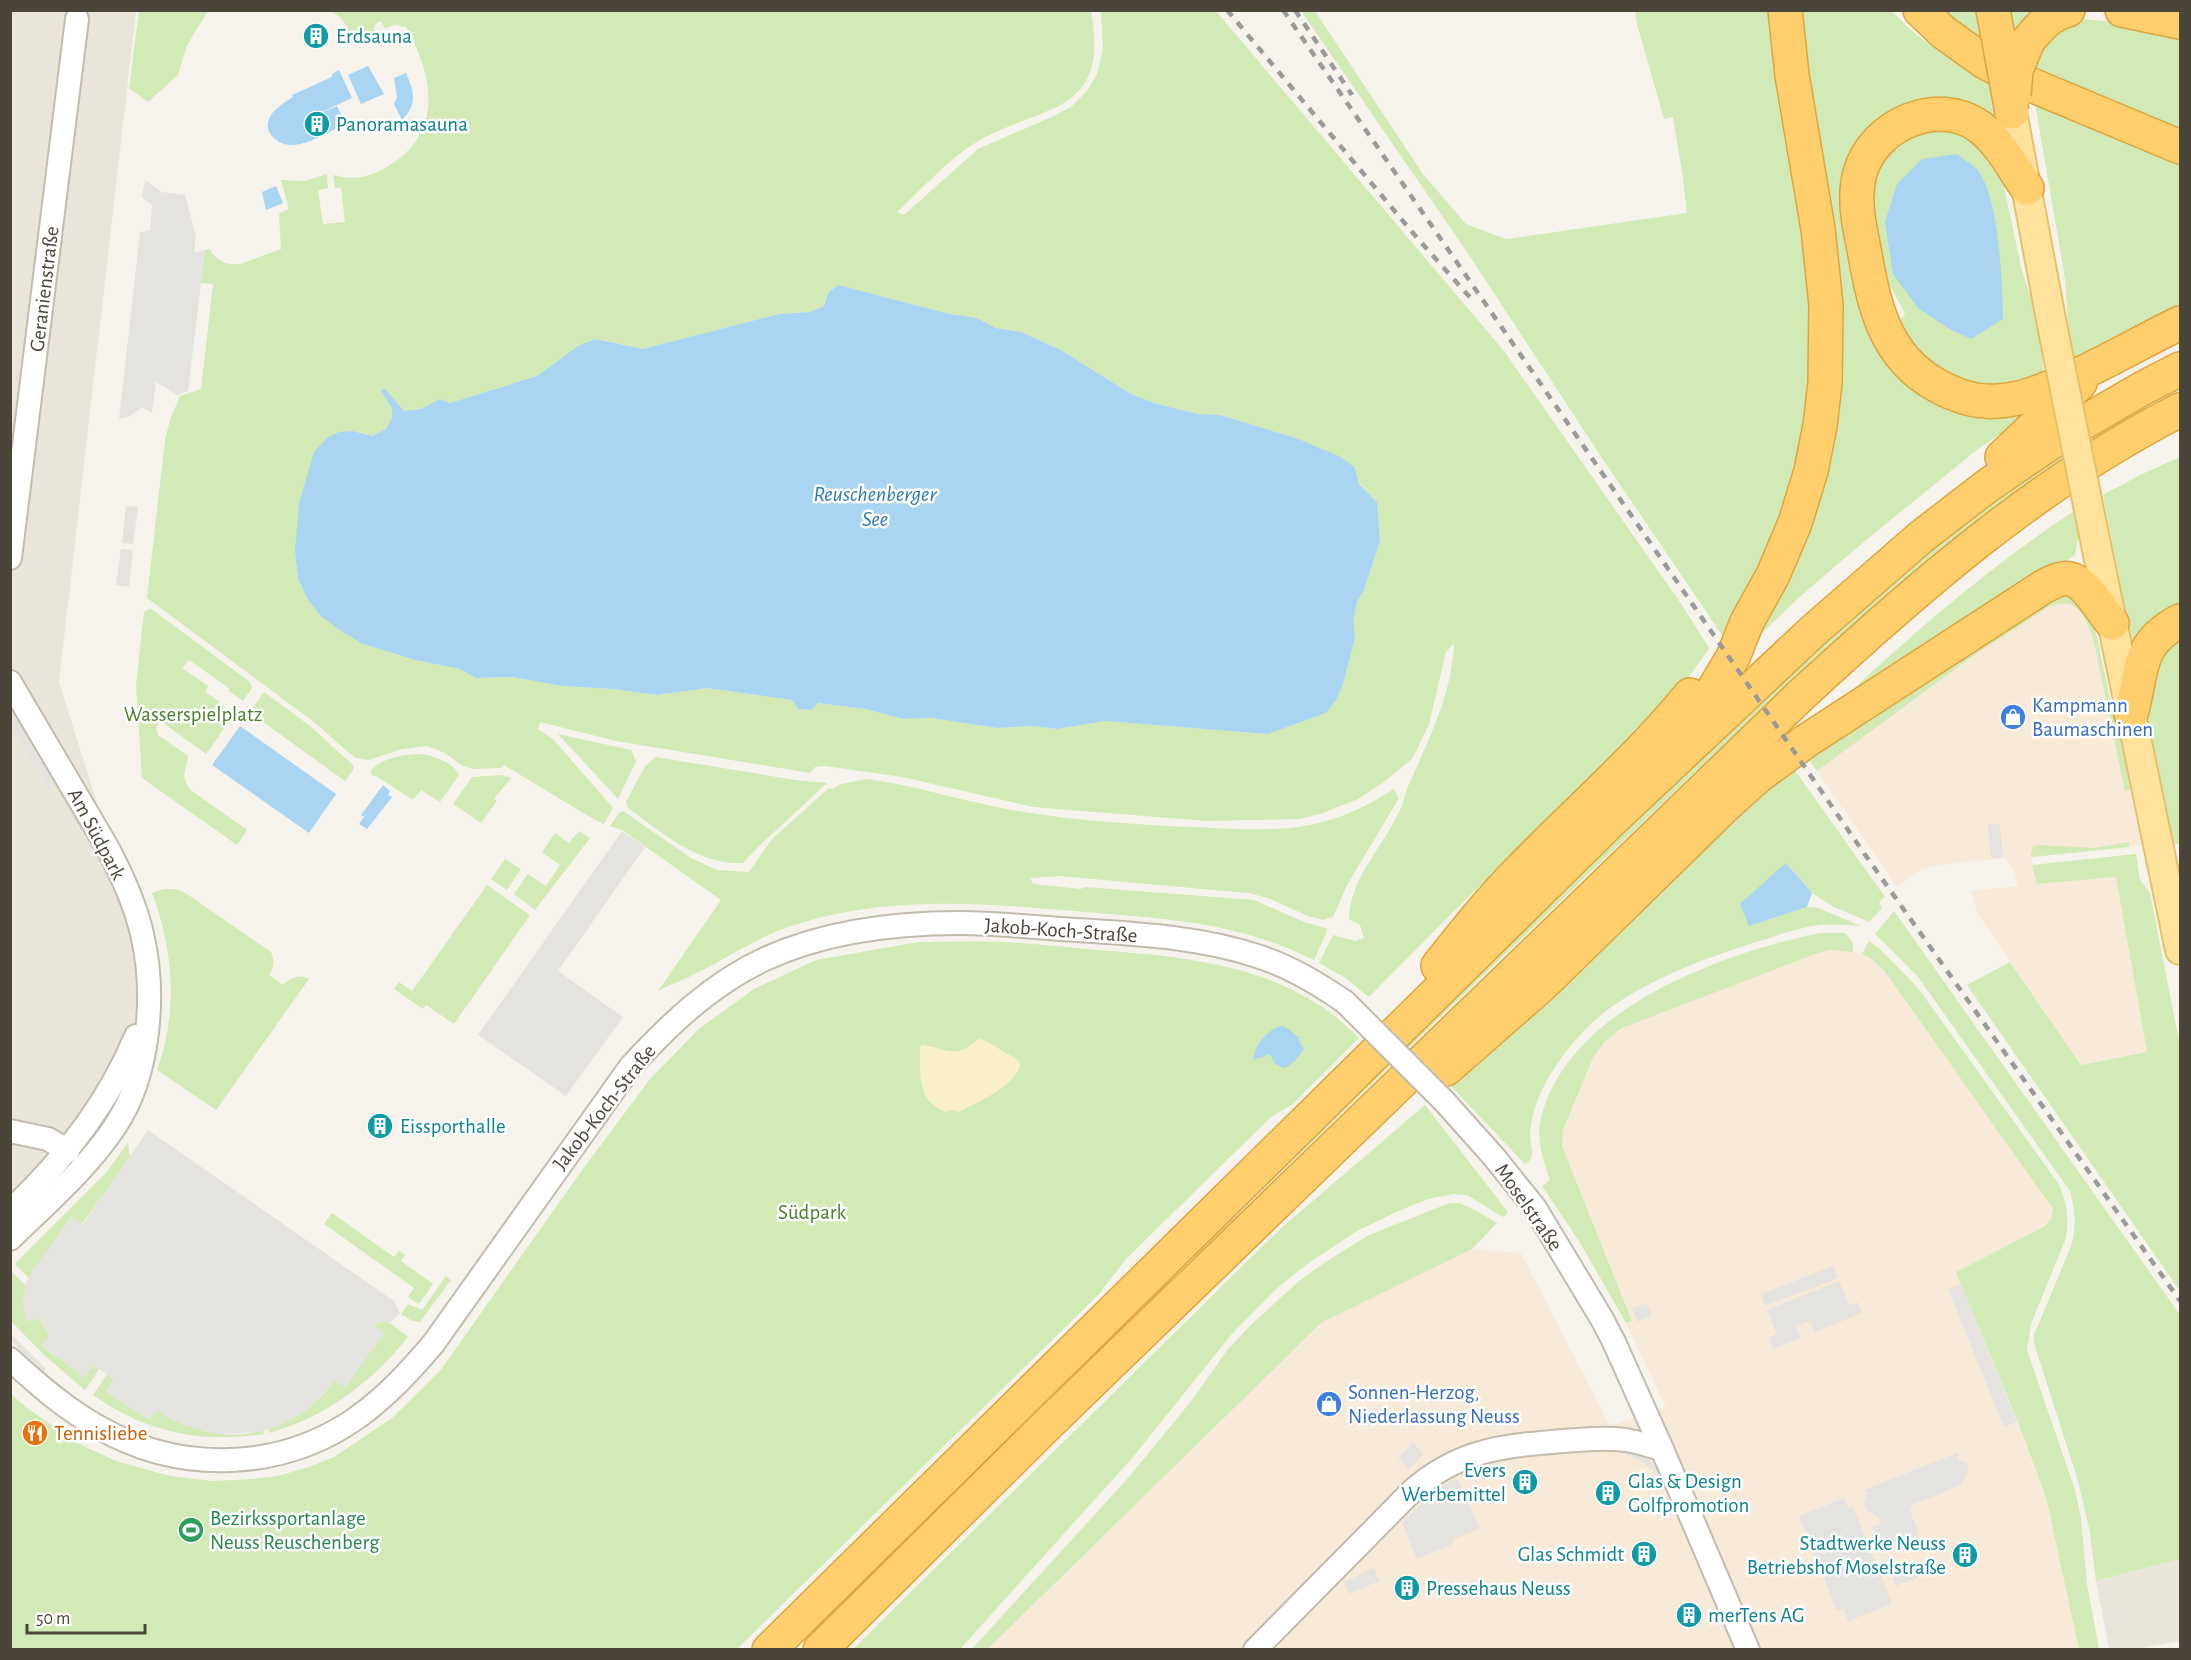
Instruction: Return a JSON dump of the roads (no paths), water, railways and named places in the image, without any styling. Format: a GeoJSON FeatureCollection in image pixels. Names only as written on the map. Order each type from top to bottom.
{"type":"FeatureCollection","features":[{"type":"Feature","properties":{"kind":"highway"},"geometry":{"type":"LineString","coordinates":[[1611,821],[1708,699],[1733,657],[1747,622],[1773,574],[1795,523],[1820,426],[1825,383],[1827,305],[1792,75],[1785,10]]}},
{"type":"Feature","properties":{"kind":"highway"},"geometry":{"type":"LineString","coordinates":[[1920,10],[1943,32],[1985,62],[2022,81],[2181,147]]}},
{"type":"Feature","properties":{"kind":"highway"},"geometry":{"type":"LineString","coordinates":[[2012,112],[2016,70],[2007,29],[2040,26],[2055,14],[2068,10]]}},
{"type":"Feature","properties":{"kind":"highway"},"geometry":{"type":"LineString","coordinates":[[2122,10],[2181,22]]}},
{"type":"Feature","properties":{"kind":"highway"},"geometry":{"type":"LineString","coordinates":[[2027,188],[1994,141],[1979,127],[1957,116],[1932,115],[1908,119],[1887,132],[1870,151],[1860,172],[1856,199],[1869,281],[1883,327],[1895,349],[1911,369],[1951,393],[1973,399],[1997,402],[2025,398],[2181,323]]}},
{"type":"Feature","properties":{"kind":"highway"},"geometry":{"type":"LineString","coordinates":[[1959,507],[1993,465],[2073,389],[2110,359]]}},
{"type":"Feature","properties":{"kind":"highway"},"geometry":{"type":"LineString","coordinates":[[769,1650],[1611,821],[1821,624],[1959,507],[2062,435],[2143,388],[2181,369]]}},
{"type":"Feature","properties":{"kind":"highway"},"geometry":{"type":"LineString","coordinates":[[820,1650],[1048,1423],[1875,626],[1943,568],[2070,475],[2154,423],[2181,410]]}},
{"type":"Feature","properties":{"kind":"highway"},"geometry":{"type":"LineString","coordinates":[[1590,901],[1642,869],[1756,757],[1890,633],[1967,571],[2065,498],[2109,470],[2181,436]]}},
{"type":"Feature","properties":{"kind":"highway"},"geometry":{"type":"LineString","coordinates":[[1380,1103],[1449,1067],[1543,984],[1757,777],[1816,734],[2043,587],[2056,581],[2070,579],[2084,585],[2112,623]]}},
{"type":"Feature","properties":{"kind":"highway"},"geometry":{"type":"LineString","coordinates":[[2131,714],[2139,687],[2139,668],[2146,650],[2160,634],[2181,621]]}},
{"type":"Feature","properties":{"kind":"highway"},"geometry":{"type":"LineString","coordinates":[[1234,1194],[1251,1154],[1423,984],[1519,870],[1666,724],[1747,622]]}},
{"type":"Feature","properties":{"kind":"main road"},"geometry":{"type":"LineString","coordinates":[[2012,112],[2094,535],[2181,950]]}},
{"type":"Feature","properties":{"kind":"street","name":"Geranienstraße"},"geometry":{"type":"LineString","coordinates":[[10,558],[77,19]]}},
{"type":"Feature","properties":{"kind":"street","name":"Am Südpark"},"geometry":{"type":"LineString","coordinates":[[10,682],[106,845],[120,873],[142,935],[148,998],[147,1038],[143,1055],[134,1087],[117,1124],[67,1183],[10,1239]]}},
{"type":"Feature","properties":{"kind":"street","name":"Jakob-Koch-Straße"},"geometry":{"type":"LineString","coordinates":[[10,1359],[48,1393],[98,1427],[126,1441],[168,1455],[208,1461],[262,1458],[291,1450],[326,1436],[358,1417],[391,1390],[433,1344],[631,1066],[665,1030],[698,1000],[730,979],[764,960],[804,944],[857,932],[912,925],[961,923],[1164,938],[1209,944],[1256,955],[1283,965],[1314,981],[1345,1002]]}},
{"type":"Feature","properties":{"kind":"street","name":"Am Südpark"},"geometry":{"type":"LineString","coordinates":[[10,1211],[68,1151],[118,1077],[148,998]]}},
{"type":"Feature","properties":{"kind":"street","name":"Moselstraße"},"geometry":{"type":"LineString","coordinates":[[1345,1002],[1444,1101],[1522,1191],[1546,1226],[1614,1342],[1748,1650]]}},
{"type":"Feature","properties":{"kind":"street"},"geometry":{"type":"LineString","coordinates":[[82,1131],[117,1124]]}},
{"type":"Feature","properties":{"kind":"street"},"geometry":{"type":"LineString","coordinates":[[10,1131],[48,1139],[68,1151]]}},
{"type":"Feature","properties":{"kind":"street"},"geometry":{"type":"LineString","coordinates":[[1255,1650],[1412,1491],[1451,1463],[1496,1447],[1599,1438],[1628,1440],[1662,1449]]}},
{"type":"Feature","properties":{"kind":"water"},"geometry":{"type":"Polygon","coordinates":[[[368,66],[384,94],[361,104],[348,75],[368,66]]]}},
{"type":"Feature","properties":{"kind":"water"},"geometry":{"type":"Polygon","coordinates":[[[339,70],[352,98],[311,117],[337,106],[345,123],[320,137],[299,144],[288,145],[274,138],[268,130],[268,124],[276,109],[293,97],[292,95],[332,77],[332,74],[339,70]]]}},
{"type":"Feature","properties":{"kind":"water"},"geometry":{"type":"Polygon","coordinates":[[[406,73],[413,98],[410,109],[402,120],[394,104],[397,97],[394,78],[406,73]]]}},
{"type":"Feature","properties":{"kind":"water"},"geometry":{"type":"Polygon","coordinates":[[[1957,154],[1976,168],[1984,181],[1995,218],[2000,262],[2003,319],[1971,339],[1951,330],[1918,308],[1893,274],[1885,222],[1897,184],[1922,159],[1957,154]]]}},
{"type":"Feature","properties":{"kind":"water"},"geometry":{"type":"Polygon","coordinates":[[[276,186],[283,203],[266,210],[262,192],[276,186]]]}},
{"type":"Feature","properties":{"kind":"water","name":"Reuschenberger See"},"geometry":{"type":"Polygon","coordinates":[[[838,285],[950,314],[977,318],[996,328],[1021,332],[1061,350],[1131,394],[1157,404],[1198,414],[1220,415],[1296,438],[1341,457],[1355,468],[1359,484],[1377,502],[1380,541],[1364,590],[1357,602],[1353,621],[1355,638],[1343,684],[1336,700],[1326,713],[1268,734],[1105,721],[1057,729],[1032,726],[997,728],[931,718],[904,719],[865,709],[818,703],[811,710],[798,709],[792,700],[707,688],[657,695],[613,689],[562,686],[512,677],[476,678],[460,669],[415,660],[363,644],[322,617],[307,599],[298,579],[295,552],[299,504],[314,452],[327,438],[339,432],[353,431],[372,436],[386,429],[392,418],[392,408],[381,391],[384,388],[404,411],[421,409],[440,399],[450,403],[537,376],[578,346],[595,339],[643,349],[779,314],[810,312],[824,306],[828,293],[838,285]]]}},
{"type":"Feature","properties":{"kind":"water"},"geometry":{"type":"Polygon","coordinates":[[[240,726],[336,794],[309,833],[212,765],[240,726]]]}},
{"type":"Feature","properties":{"kind":"water"},"geometry":{"type":"Polygon","coordinates":[[[383,785],[390,791],[388,795],[392,797],[367,829],[359,824],[367,813],[363,817],[361,815],[383,785]]]}},
{"type":"Feature","properties":{"kind":"water"},"geometry":{"type":"Polygon","coordinates":[[[1786,863],[1812,893],[1807,907],[1749,926],[1740,904],[1786,863]]]}},
{"type":"Feature","properties":{"kind":"water"},"geometry":{"type":"Polygon","coordinates":[[[1282,1026],[1300,1038],[1298,1040],[1304,1049],[1297,1058],[1283,1068],[1274,1063],[1270,1054],[1254,1060],[1256,1049],[1262,1039],[1272,1030],[1282,1026]]]}},
{"type":"Feature","properties":{"kind":"railway"},"geometry":{"type":"LineString","coordinates":[[1227,10],[1418,239],[1475,303]]}},
{"type":"Feature","properties":{"kind":"railway"},"geometry":{"type":"LineString","coordinates":[[1283,10],[1866,856],[2180,1301]]}},
{"type":"Feature","properties":{"kind":"railway"},"geometry":{"type":"LineString","coordinates":[[1295,10],[1352,95]]}},
{"type":"Feature","properties":{"kind":"place","name":"Erdsauna"},"geometry":{"type":"Point","coordinates":[316,36]}},
{"type":"Feature","properties":{"kind":"place","name":"Panoramasauna"},"geometry":{"type":"Point","coordinates":[317,124]}},
{"type":"Feature","properties":{"kind":"place","name":"Kampmann Baumaschinen"},"geometry":{"type":"Point","coordinates":[2013,717]}},
{"type":"Feature","properties":{"kind":"place","name":"Eissporthalle"},"geometry":{"type":"Point","coordinates":[380,1126]}},
{"type":"Feature","properties":{"kind":"place","name":"Sonnen-Herzog, Niederlassung Neuss"},"geometry":{"type":"Point","coordinates":[1329,1404]}},
{"type":"Feature","properties":{"kind":"place","name":"Tennisliebe"},"geometry":{"type":"Point","coordinates":[35,1433]}},
{"type":"Feature","properties":{"kind":"place","name":"Evers Werbemittel"},"geometry":{"type":"Point","coordinates":[1525,1482]}},
{"type":"Feature","properties":{"kind":"place","name":"Glas & Design Golfpromotion"},"geometry":{"type":"Point","coordinates":[1608,1493]}},
{"type":"Feature","properties":{"kind":"place","name":"Bezirkssportanlage Neuss Reuschenberg"},"geometry":{"type":"Point","coordinates":[191,1530]}},
{"type":"Feature","properties":{"kind":"place","name":"Glas Schmidt"},"geometry":{"type":"Point","coordinates":[1644,1554]}},
{"type":"Feature","properties":{"kind":"place","name":"Stadtwerke Neuss Betriebshof Moselstraße"},"geometry":{"type":"Point","coordinates":[1965,1555]}},
{"type":"Feature","properties":{"kind":"place","name":"Pressehaus Neuss"},"geometry":{"type":"Point","coordinates":[1407,1588]}},
{"type":"Feature","properties":{"kind":"place","name":"merTens AG"},"geometry":{"type":"Point","coordinates":[1689,1615]}},
{"type":"Feature","properties":{"kind":"park label","name":"Wasserspielplatz"},"geometry":{"type":"Point","coordinates":[193,714]}},
{"type":"Feature","properties":{"kind":"park label","name":"Südpark"},"geometry":{"type":"Point","coordinates":[812,1212]}}]}
